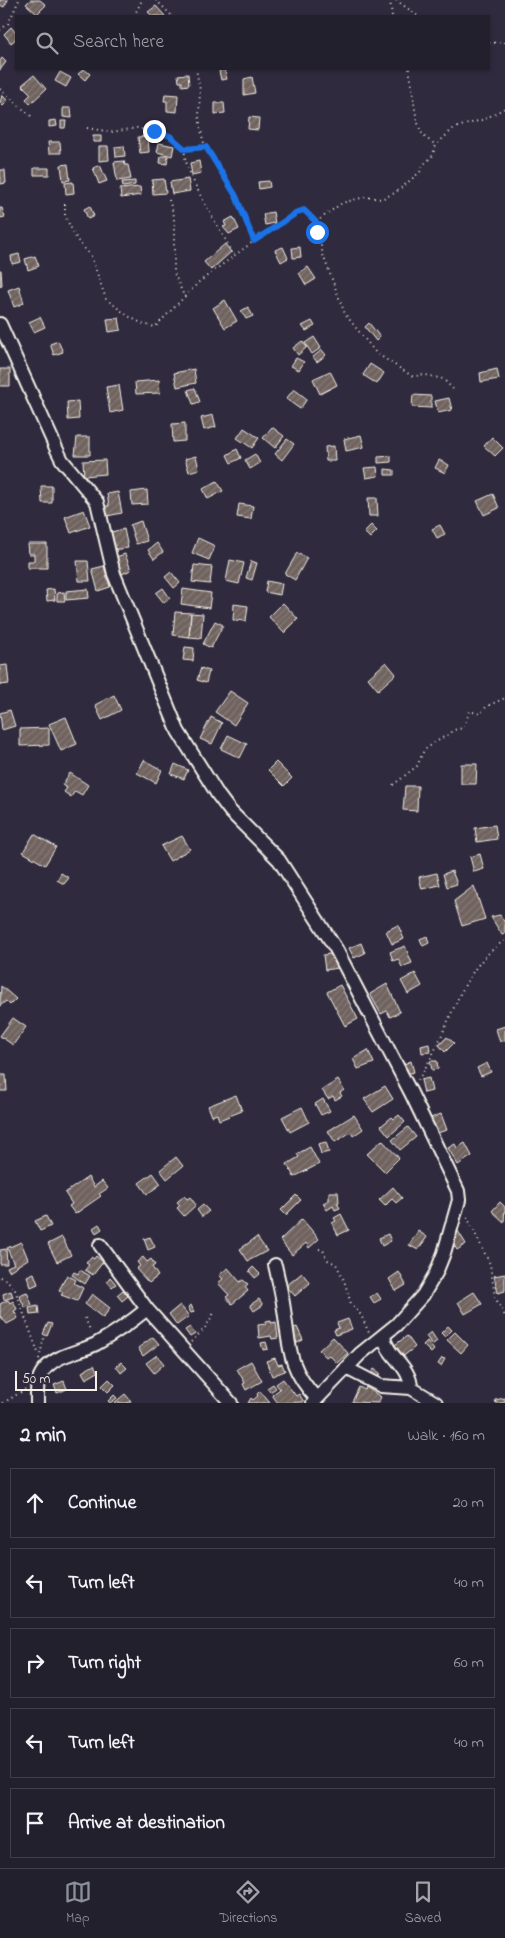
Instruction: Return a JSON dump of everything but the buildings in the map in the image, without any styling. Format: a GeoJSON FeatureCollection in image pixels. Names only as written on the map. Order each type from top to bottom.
{"type":"FeatureCollection","features":[{"type":"Feature","properties":{"kind":"street"},"geometry":{"type":"LineString","coordinates":[[0,324],[62,460],[97,502],[114,574],[178,731],[230,811],[279,860],[336,949],[411,1093],[454,1181],[459,1200],[436,1273],[410,1312],[346,1368],[315,1401],[289,1354],[283,1304],[275,1265]]}},
{"type":"Feature","properties":{"kind":"street"},"geometry":{"type":"LineString","coordinates":[[100,1245],[148,1309],[231,1403]]}},
{"type":"Feature","properties":{"kind":"street"},"geometry":{"type":"LineString","coordinates":[[37,1403],[37,1384],[45,1368],[52,1362],[95,1344],[127,1325],[148,1309]]}},
{"type":"Feature","properties":{"kind":"street"},"geometry":{"type":"LineString","coordinates":[[380,1339],[397,1357],[411,1378],[411,1388]]}},
{"type":"Feature","properties":{"kind":"street"},"geometry":{"type":"LineString","coordinates":[[346,1368],[381,1386],[411,1388],[436,1403]]}},
{"type":"Feature","properties":{"kind":"path"},"geometry":{"type":"LineString","coordinates":[[0,30],[8,24],[19,0]]}},
{"type":"Feature","properties":{"kind":"path"},"geometry":{"type":"LineString","coordinates":[[134,15],[142,0]]}},
{"type":"Feature","properties":{"kind":"path"},"geometry":{"type":"LineString","coordinates":[[156,0],[171,15]]}},
{"type":"Feature","properties":{"kind":"path"},"geometry":{"type":"LineString","coordinates":[[390,0],[392,15]]}},
{"type":"Feature","properties":{"kind":"path"},"geometry":{"type":"LineString","coordinates":[[396,0],[417,15]]}},
{"type":"Feature","properties":{"kind":"path"},"geometry":{"type":"LineString","coordinates":[[490,43],[505,42]]}},
{"type":"Feature","properties":{"kind":"path"},"geometry":{"type":"LineString","coordinates":[[196,70],[200,90],[201,131],[206,147],[236,196],[254,241]]}},
{"type":"Feature","properties":{"kind":"path"},"geometry":{"type":"LineString","coordinates":[[409,70],[415,97],[416,119],[423,134],[436,145]]}},
{"type":"Feature","properties":{"kind":"path"},"geometry":{"type":"LineString","coordinates":[[0,89],[31,116]]}},
{"type":"Feature","properties":{"kind":"path"},"geometry":{"type":"LineString","coordinates":[[316,222],[342,203],[365,197],[381,199],[394,193],[420,172],[424,164],[432,157],[436,145],[454,128],[485,119],[498,110],[505,108]]}},
{"type":"Feature","properties":{"kind":"path"},"geometry":{"type":"LineString","coordinates":[[87,128],[97,128],[112,132],[138,128],[170,136],[185,149],[206,147]]}},
{"type":"Feature","properties":{"kind":"path"},"geometry":{"type":"LineString","coordinates":[[185,149],[184,156],[189,173],[234,256]]}},
{"type":"Feature","properties":{"kind":"path"},"geometry":{"type":"LineString","coordinates":[[169,200],[174,216],[174,273],[184,296]]}},
{"type":"Feature","properties":{"kind":"path"},"geometry":{"type":"LineString","coordinates":[[65,204],[65,216],[77,240],[91,256],[106,299],[113,306],[142,324],[155,327],[184,296],[234,256],[298,212],[304,210],[316,222],[323,256],[345,314],[376,353],[412,376],[426,375],[443,379],[453,389]]}},
{"type":"Feature","properties":{"kind":"path"},"geometry":{"type":"LineString","coordinates":[[393,785],[417,766],[424,750],[454,730],[463,728],[470,711],[480,714],[487,706],[505,698]]}},
{"type":"Feature","properties":{"kind":"path"},"geometry":{"type":"LineString","coordinates":[[411,1093],[440,1040],[465,982],[489,950],[505,940]]}},
{"type":"Feature","properties":{"kind":"path"},"geometry":{"type":"LineString","coordinates":[[459,1200],[490,1264],[495,1297],[505,1316]]}},
{"type":"Feature","properties":{"kind":"path"},"geometry":{"type":"LineString","coordinates":[[319,1249],[323,1250],[328,1260],[336,1264],[344,1280],[351,1304],[361,1315],[368,1332],[380,1339]]}},
{"type":"Feature","properties":{"kind":"path"},"geometry":{"type":"LineString","coordinates":[[0,1277],[8,1281],[15,1290],[39,1355]]}},
{"type":"Feature","properties":{"kind":"path"},"geometry":{"type":"LineString","coordinates":[[182,1348],[195,1339],[214,1313]]}},
{"type":"Feature","properties":{"kind":"path"},"geometry":{"type":"LineString","coordinates":[[85,1318],[95,1344]]}},
{"type":"Feature","properties":{"kind":"path"},"geometry":{"type":"LineString","coordinates":[[3,1403],[37,1384]]}},
{"type":"Feature","properties":{"kind":"route"},"geometry":{"type":"LineString","coordinates":[[154,131],[160,135],[170,136],[185,149],[206,147],[236,196],[254,241],[304,210],[316,222],[317,232]]}}]}
